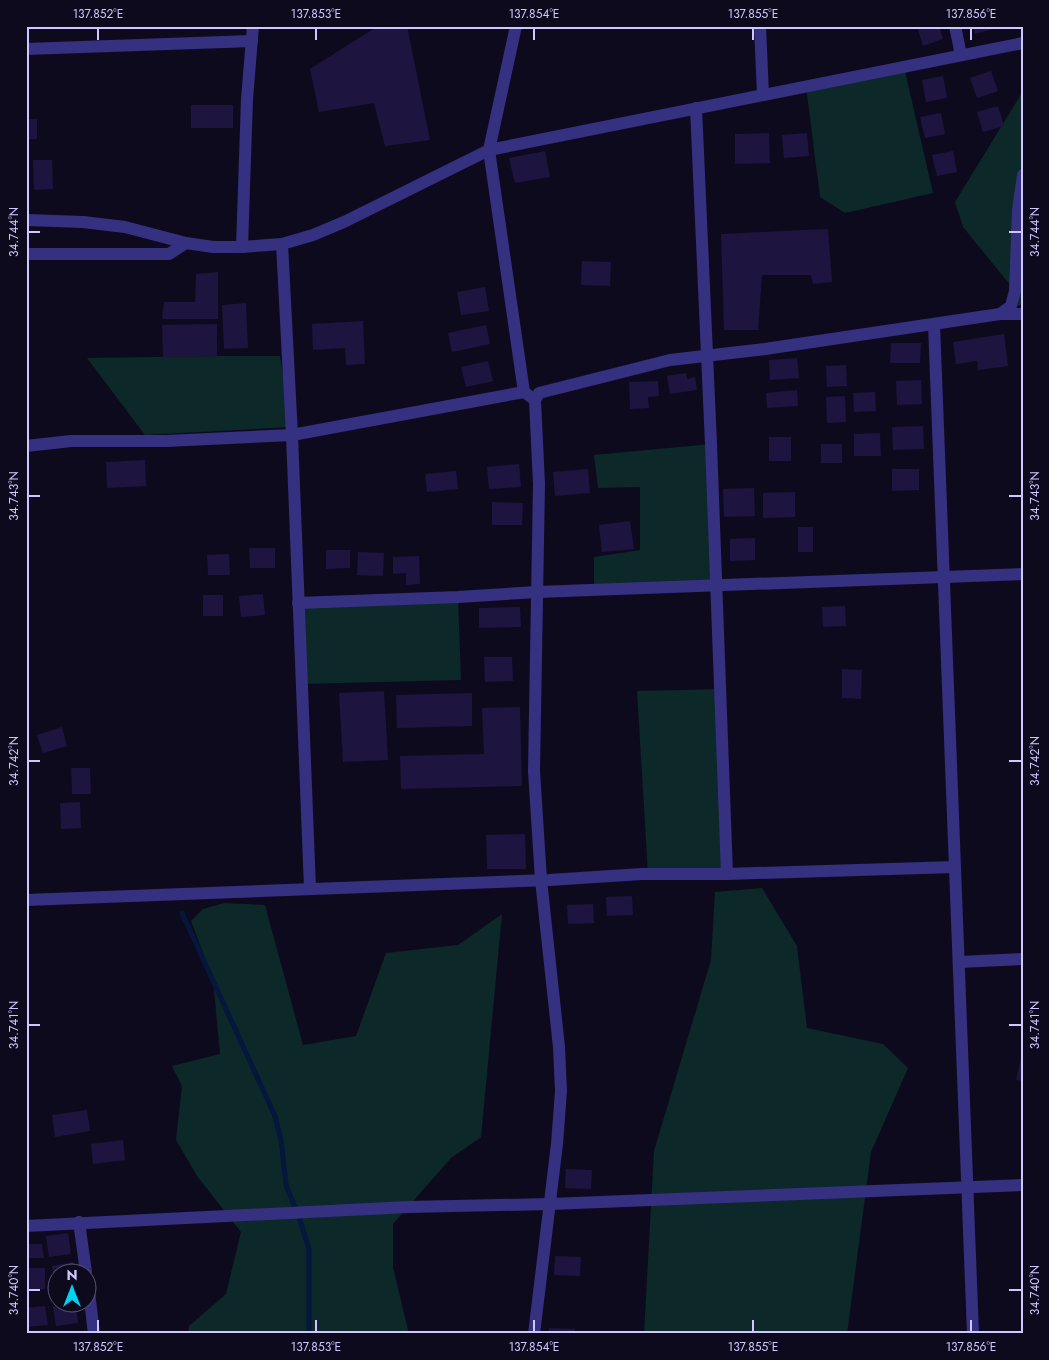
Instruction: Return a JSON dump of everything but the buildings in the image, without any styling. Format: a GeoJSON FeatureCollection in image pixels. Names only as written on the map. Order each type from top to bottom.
{"type":"FeatureCollection","features":[{"type":"Feature","properties":{"kind":"street"},"geometry":{"type":"LineString","coordinates":[[242,247],[247,98],[253,26]]}},
{"type":"Feature","properties":{"kind":"street"},"geometry":{"type":"LineString","coordinates":[[516,26],[489,150],[529,396],[539,484],[534,771],[541,880],[559,1047],[561,1091],[560,1120],[534,1334]]}},
{"type":"Feature","properties":{"kind":"street"},"geometry":{"type":"LineString","coordinates":[[760,26],[763,94]]}},
{"type":"Feature","properties":{"kind":"street"},"geometry":{"type":"LineString","coordinates":[[955,26],[960,55]]}},
{"type":"Feature","properties":{"kind":"street"},"geometry":{"type":"LineString","coordinates":[[26,49],[252,41]]}},
{"type":"Feature","properties":{"kind":"street"},"geometry":{"type":"LineString","coordinates":[[26,220],[83,222],[125,227],[186,243],[214,247],[282,244],[313,235],[344,222],[489,150],[1023,43]]}},
{"type":"Feature","properties":{"kind":"street"},"geometry":{"type":"LineString","coordinates":[[696,108],[708,356],[727,874]]}},
{"type":"Feature","properties":{"kind":"street"},"geometry":{"type":"LineString","coordinates":[[1000,314],[1011,306],[1015,291],[1018,210],[1023,175]]}},
{"type":"Feature","properties":{"kind":"street"},"geometry":{"type":"LineString","coordinates":[[26,254],[169,254],[186,243]]}},
{"type":"Feature","properties":{"kind":"street"},"geometry":{"type":"LineString","coordinates":[[282,244],[292,436],[310,888]]}},
{"type":"Feature","properties":{"kind":"street"},"geometry":{"type":"LineString","coordinates":[[26,446],[70,441],[166,441],[292,436],[529,396],[670,360],[765,349],[1000,314],[1023,314]]}},
{"type":"Feature","properties":{"kind":"street"},"geometry":{"type":"LineString","coordinates":[[934,324],[972,1334]]}},
{"type":"Feature","properties":{"kind":"street"},"geometry":{"type":"LineString","coordinates":[[298,603],[1023,574]]}},
{"type":"Feature","properties":{"kind":"street"},"geometry":{"type":"LineString","coordinates":[[26,900],[541,880],[642,874],[727,874],[955,867]]}},
{"type":"Feature","properties":{"kind":"street"},"geometry":{"type":"LineString","coordinates":[[958,962],[1023,959]]}},
{"type":"Feature","properties":{"kind":"street"},"geometry":{"type":"LineString","coordinates":[[26,1226],[408,1207],[550,1204],[1023,1185]]}},
{"type":"Feature","properties":{"kind":"street"},"geometry":{"type":"LineString","coordinates":[[79,1222],[85,1262]]}},
{"type":"Feature","properties":{"kind":"street"},"geometry":{"type":"LineString","coordinates":[[91,1312],[94,1334]]}},
{"type":"Feature","properties":{"kind":"green space"},"geometry":{"type":"Polygon","coordinates":[[[904,67],[933,193],[845,213],[820,197],[806,86],[904,67]]]}},
{"type":"Feature","properties":{"kind":"green space"},"geometry":{"type":"Polygon","coordinates":[[[1023,91],[1023,305],[1011,306],[1015,291],[963,227],[955,202],[1023,91]]]}},
{"type":"Feature","properties":{"kind":"green space"},"geometry":{"type":"Polygon","coordinates":[[[280,356],[291,427],[145,435],[87,358],[280,356]]]}},
{"type":"Feature","properties":{"kind":"green space"},"geometry":{"type":"Polygon","coordinates":[[[711,444],[717,585],[594,590],[594,557],[640,550],[640,487],[598,488],[594,455],[711,444]]]}},
{"type":"Feature","properties":{"kind":"green space"},"geometry":{"type":"Polygon","coordinates":[[[458,597],[461,680],[302,684],[303,603],[458,597]]]}},
{"type":"Feature","properties":{"kind":"green space"},"geometry":{"type":"Polygon","coordinates":[[[721,689],[727,874],[648,874],[637,691],[721,689]]]}},
{"type":"Feature","properties":{"kind":"green space"},"geometry":{"type":"Polygon","coordinates":[[[762,888],[797,946],[807,1028],[883,1044],[908,1068],[871,1152],[847,1334],[644,1334],[654,1151],[711,960],[715,892],[762,888]]]}},
{"type":"Feature","properties":{"kind":"green space"},"geometry":{"type":"Polygon","coordinates":[[[224,903],[265,905],[303,1045],[356,1036],[386,953],[458,945],[502,914],[481,1137],[451,1158],[393,1224],[393,1267],[409,1334],[188,1334],[189,1326],[226,1294],[241,1232],[197,1176],[176,1140],[182,1086],[172,1066],[220,1054],[213,979],[191,921],[203,909],[224,903]]]}},
{"type":"Feature","properties":{"kind":"waterway"},"geometry":{"type":"LineString","coordinates":[[182,913],[275,1116],[281,1140],[286,1185],[309,1249],[309,1334]]}}]}
